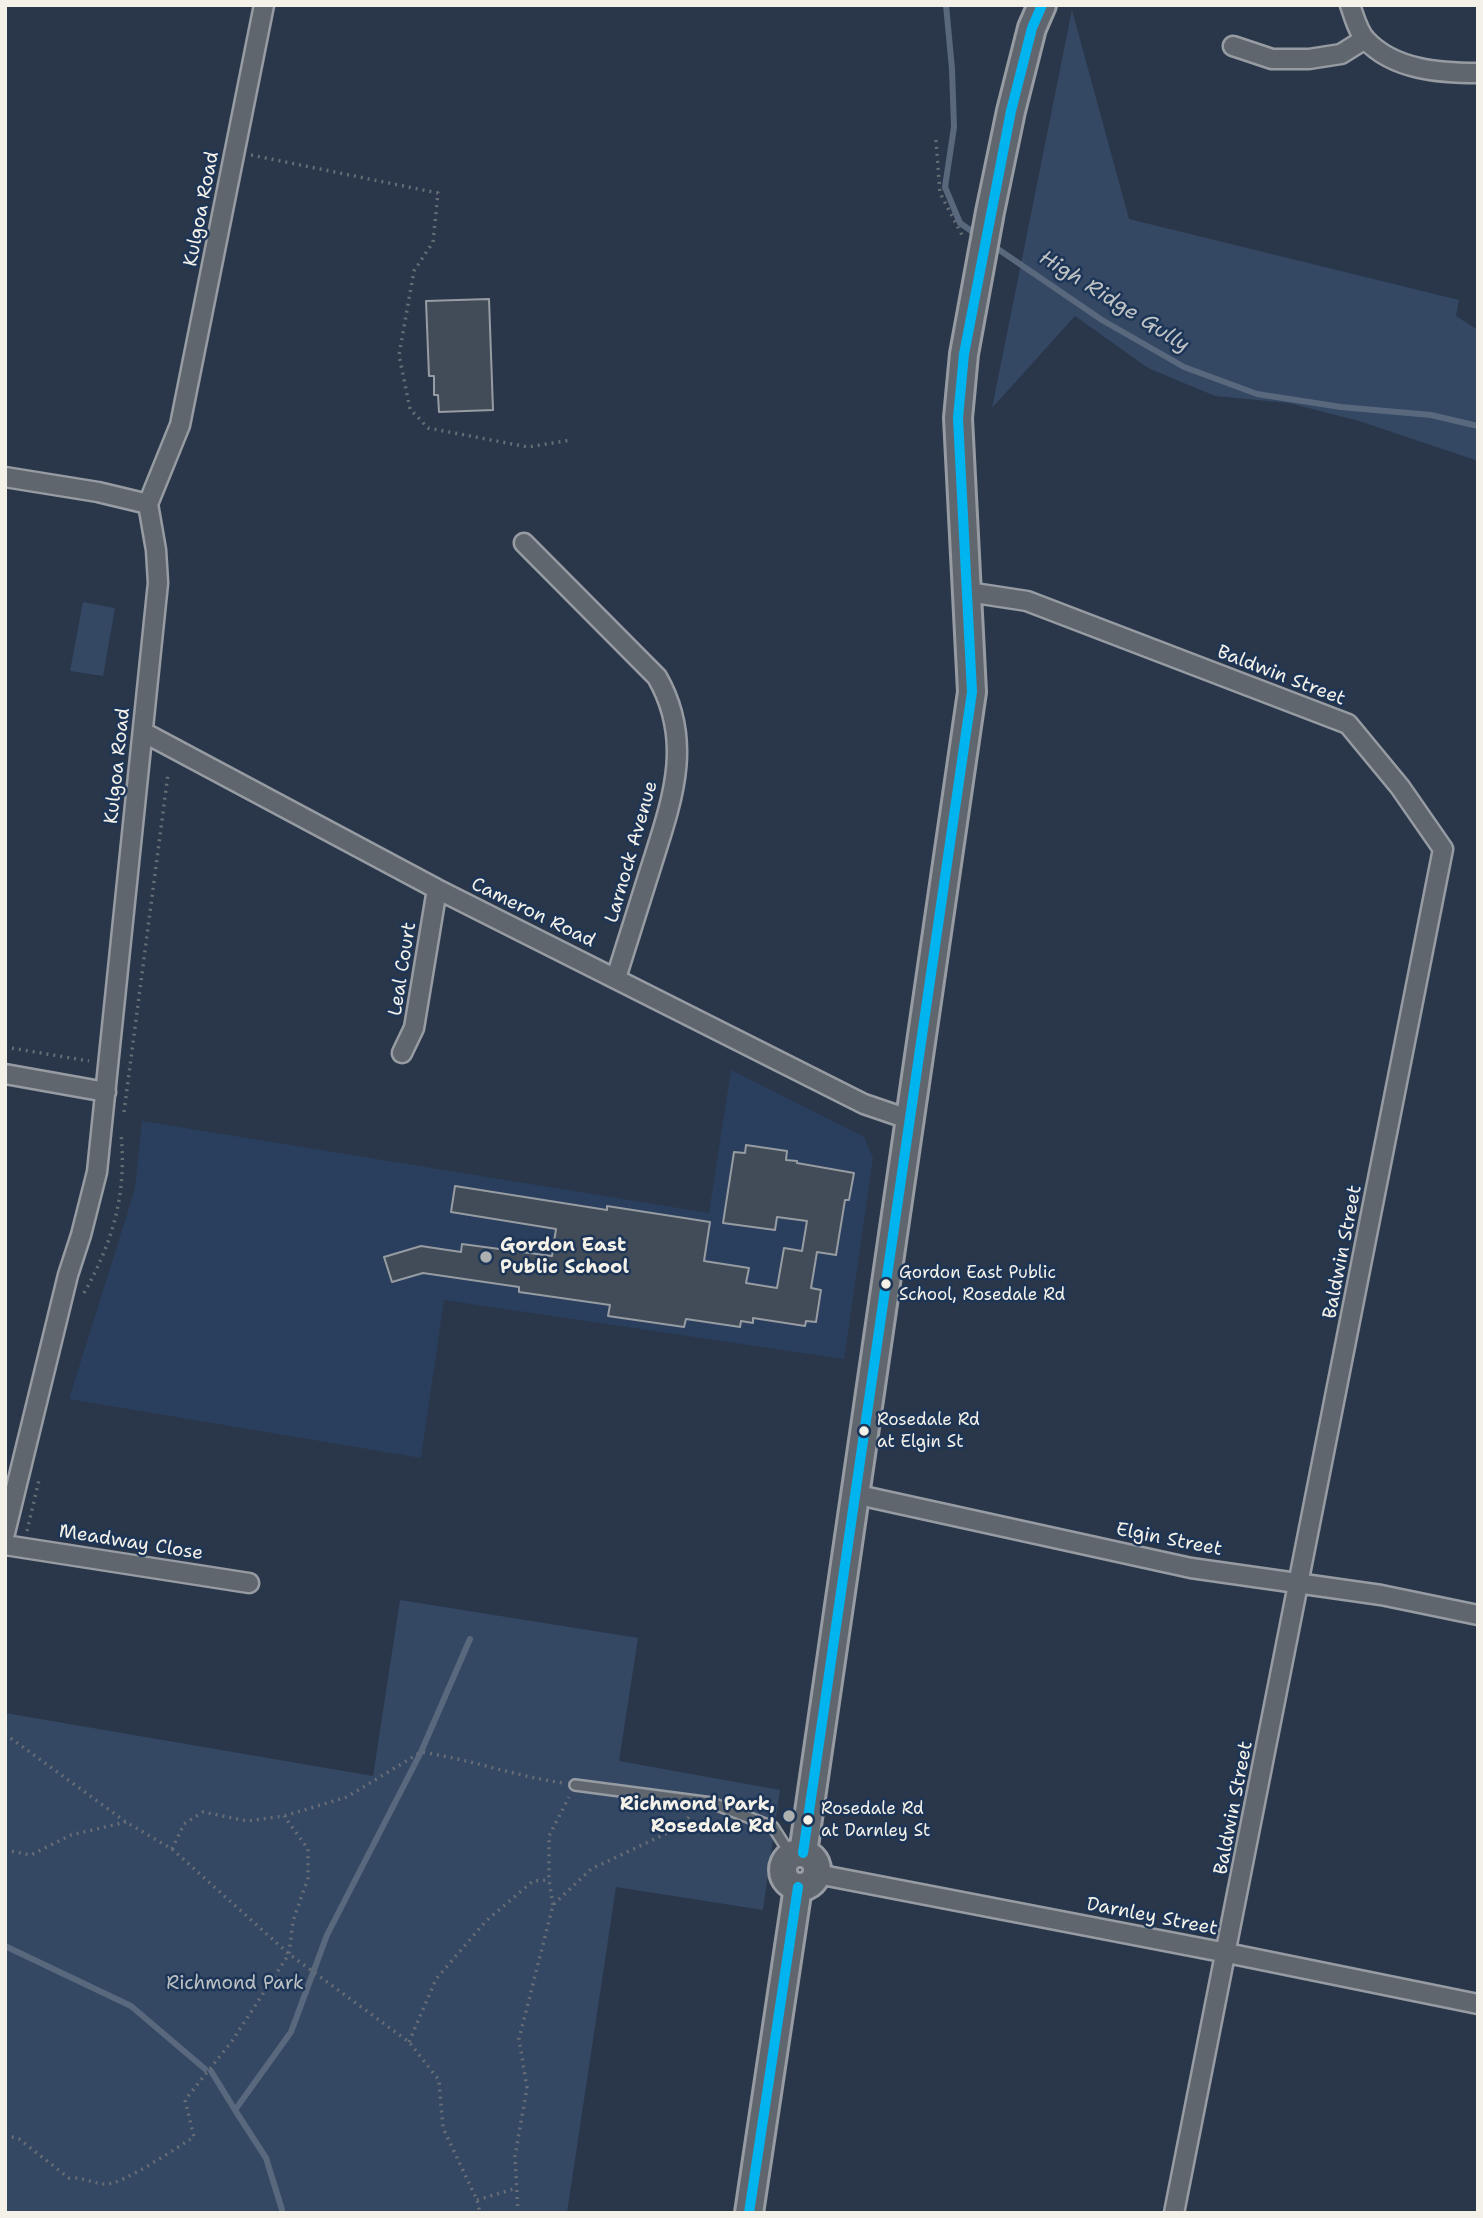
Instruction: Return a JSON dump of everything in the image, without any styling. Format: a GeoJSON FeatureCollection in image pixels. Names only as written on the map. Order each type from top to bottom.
{"type":"FeatureCollection","features":[{"type":"Feature","properties":{"kind":"street","name":"Kulgoa Road"},"geometry":{"type":"LineString","coordinates":[[5,1533],[12,1485],[97,1172],[158,583],[148,504],[180,425],[264,5]]}},
{"type":"Feature","properties":{"kind":"street"},"geometry":{"type":"LineString","coordinates":[[749,2213],[970,712],[972,680],[958,418],[964,354],[1020,71],[1032,28],[1042,5]]}},
{"type":"Feature","properties":{"kind":"street"},"geometry":{"type":"LineString","coordinates":[[1350,5],[1365,39],[1390,57],[1419,68],[1478,73]]}},
{"type":"Feature","properties":{"kind":"street"},"geometry":{"type":"LineString","coordinates":[[1233,46],[1272,59],[1309,59],[1341,54],[1365,39]]}},
{"type":"Feature","properties":{"kind":"street"},"geometry":{"type":"LineString","coordinates":[[5,477],[98,492],[148,504]]}},
{"type":"Feature","properties":{"kind":"street","name":"Larnock Avenue"},"geometry":{"type":"LineString","coordinates":[[524,542],[657,677],[669,698],[675,720],[677,744],[674,793],[616,978]]}},
{"type":"Feature","properties":{"kind":"street","name":"Baldwin Street"},"geometry":{"type":"LineString","coordinates":[[968,592],[1027,601],[1348,724],[1400,787],[1443,849],[1174,2213]]}},
{"type":"Feature","properties":{"kind":"street","name":"Cameron Road"},"geometry":{"type":"LineString","coordinates":[[143,732],[437,889],[864,1104],[911,1120]]}},
{"type":"Feature","properties":{"kind":"street","name":"Leal Court"},"geometry":{"type":"LineString","coordinates":[[402,1053],[414,1028],[437,889]]}},
{"type":"Feature","properties":{"kind":"street"},"geometry":{"type":"LineString","coordinates":[[5,1074],[107,1092]]}},
{"type":"Feature","properties":{"kind":"street","name":"Elgin Street"},"geometry":{"type":"LineString","coordinates":[[855,1494],[1191,1567],[1381,1595],[1478,1615]]}},
{"type":"Feature","properties":{"kind":"street","name":"Meadway Close"},"geometry":{"type":"LineString","coordinates":[[5,1545],[250,1583]]}},
{"type":"Feature","properties":{"kind":"street","name":"Darnley Street"},"geometry":{"type":"LineString","coordinates":[[802,1867],[1478,2004]]}},
{"type":"Feature","properties":{"kind":"lane"},"geometry":{"type":"LineString","coordinates":[[575,1785],[705,1801],[773,1827],[802,1867]]}},
{"type":"Feature","properties":{"kind":"path"},"geometry":{"type":"LineString","coordinates":[[936,140],[940,193],[963,237]]}},
{"type":"Feature","properties":{"kind":"path"},"geometry":{"type":"LineString","coordinates":[[235,152],[438,193],[433,243],[414,271],[399,355],[410,409],[428,428],[528,447],[571,440]]}},
{"type":"Feature","properties":{"kind":"path"},"geometry":{"type":"LineString","coordinates":[[5,1047],[96,1062]]}},
{"type":"Feature","properties":{"kind":"path"},"geometry":{"type":"LineString","coordinates":[[5,1734],[126,1822],[172,1849],[289,1954],[409,2042],[439,2080],[443,2128],[477,2200],[480,2213]]}},
{"type":"Feature","properties":{"kind":"path"},"geometry":{"type":"LineString","coordinates":[[172,1849],[184,1824],[203,1812],[247,1821],[284,1816],[347,1797],[421,1752],[442,1755],[526,1778],[575,1785],[550,1836],[549,1880],[552,1905],[519,2039],[527,2088],[515,2155],[519,2213]]}},
{"type":"Feature","properties":{"kind":"path"},"geometry":{"type":"LineString","coordinates":[[552,1905],[590,1869],[677,1829],[705,1801]]}},
{"type":"Feature","properties":{"kind":"path"},"geometry":{"type":"LineString","coordinates":[[5,2135],[19,2139],[69,2178],[82,2177],[107,2185],[136,2172],[194,2137],[185,2100],[232,2041],[289,1954],[293,1921],[308,1878],[308,1849],[284,1816]]}},
{"type":"Feature","properties":{"kind":"path"},"geometry":{"type":"LineString","coordinates":[[5,1850],[31,1855],[71,1835],[126,1822]]}},
{"type":"Feature","properties":{"kind":"path"},"geometry":{"type":"LineString","coordinates":[[409,2042],[436,1979],[486,1921],[533,1881],[549,1880]]}},
{"type":"Feature","properties":{"kind":"path"},"geometry":{"type":"LineString","coordinates":[[477,2200],[517,2188]]}},
{"type":"Feature","properties":{"kind":"shaded area","name":"Gordon East Public School"},"geometry":{"type":"Polygon","coordinates":[[[731,1070],[864,1137],[873,1158],[844,1359],[444,1300],[421,1458],[69,1399],[135,1189],[142,1121],[709,1213],[731,1070]]]}},
{"type":"Feature","properties":{"kind":"green space"},"geometry":{"type":"Polygon","coordinates":[[[1072,10],[1129,219],[1459,300],[1456,316],[1478,330],[1478,461],[1359,421],[1289,403],[1215,396],[1148,368],[1075,316],[992,408],[1072,10]]]}},
{"type":"Feature","properties":{"kind":"green space"},"geometry":{"type":"Polygon","coordinates":[[[83,602],[115,608],[103,676],[70,671],[83,602]]]}},
{"type":"Feature","properties":{"kind":"green space","name":"Richmond Park"},"geometry":{"type":"Polygon","coordinates":[[[400,1600],[638,1638],[619,1761],[780,1790],[763,1910],[616,1887],[567,2213],[5,2213],[5,1713],[373,1776],[400,1600]]]}},
{"type":"Feature","properties":{"kind":"building"},"geometry":{"type":"Polygon","coordinates":[[[489,299],[493,410],[439,412],[438,395],[434,395],[434,376],[429,376],[426,301],[489,299]]]}},
{"type":"Feature","properties":{"kind":"building"},"geometry":{"type":"Polygon","coordinates":[[[746,1145],[787,1151],[786,1160],[797,1163],[854,1173],[849,1200],[845,1200],[836,1255],[817,1252],[811,1288],[821,1290],[816,1322],[806,1321],[805,1326],[753,1318],[753,1323],[741,1321],[740,1327],[686,1319],[684,1327],[608,1316],[610,1305],[519,1292],[519,1287],[423,1273],[392,1282],[384,1257],[421,1246],[461,1252],[462,1244],[552,1256],[556,1229],[451,1212],[455,1186],[607,1210],[607,1206],[710,1222],[704,1261],[749,1268],[746,1283],[777,1288],[784,1248],[802,1251],[807,1221],[777,1217],[775,1230],[723,1223],[734,1152],[745,1153],[746,1145]]]}},
{"type":"Feature","properties":{"kind":"waterway","name":"High Ridge Gully"},"geometry":{"type":"LineString","coordinates":[[946,5],[954,127],[945,187],[960,223],[977,235]]}},
{"type":"Feature","properties":{"kind":"waterway","name":"High Ridge Gully"},"geometry":{"type":"LineString","coordinates":[[992,245],[1102,320],[1184,367],[1257,394],[1341,407],[1431,415],[1478,426]]}},
{"type":"Feature","properties":{"kind":"waterway"},"geometry":{"type":"LineString","coordinates":[[283,2213],[266,2158],[235,2110],[291,2032],[327,1935],[421,1752],[470,1639]]}},
{"type":"Feature","properties":{"kind":"waterway"},"geometry":{"type":"LineString","coordinates":[[5,1946],[131,2006],[205,2069]]}},
{"type":"Feature","properties":{"kind":"waterway"},"geometry":{"type":"LineString","coordinates":[[211,2071],[235,2110]]}},
{"type":"Feature","properties":{"kind":"transit line"},"geometry":{"type":"LineString","coordinates":[[803,1853],[972,692],[958,418],[964,354],[1011,111],[1032,28],[1042,5]]}},
{"type":"Feature","properties":{"kind":"transit line"},"geometry":{"type":"LineString","coordinates":[[749,2213],[798,1887]]}},
{"type":"Feature","properties":{"kind":"place","name":"Gordon East Public School"},"geometry":{"type":"Point","coordinates":[486,1257]}},
{"type":"Feature","properties":{"kind":"place","name":"Gordon East Public School, Rosedale Rd"},"geometry":{"type":"Point","coordinates":[886,1284]}},
{"type":"Feature","properties":{"kind":"place","name":"Rosedale Rd at Elgin St"},"geometry":{"type":"Point","coordinates":[864,1431]}},
{"type":"Feature","properties":{"kind":"place","name":"Richmond Park, Rosedale Rd"},"geometry":{"type":"Point","coordinates":[789,1816]}},
{"type":"Feature","properties":{"kind":"place","name":"Rosedale Rd at Darnley St"},"geometry":{"type":"Point","coordinates":[808,1820]}}]}
